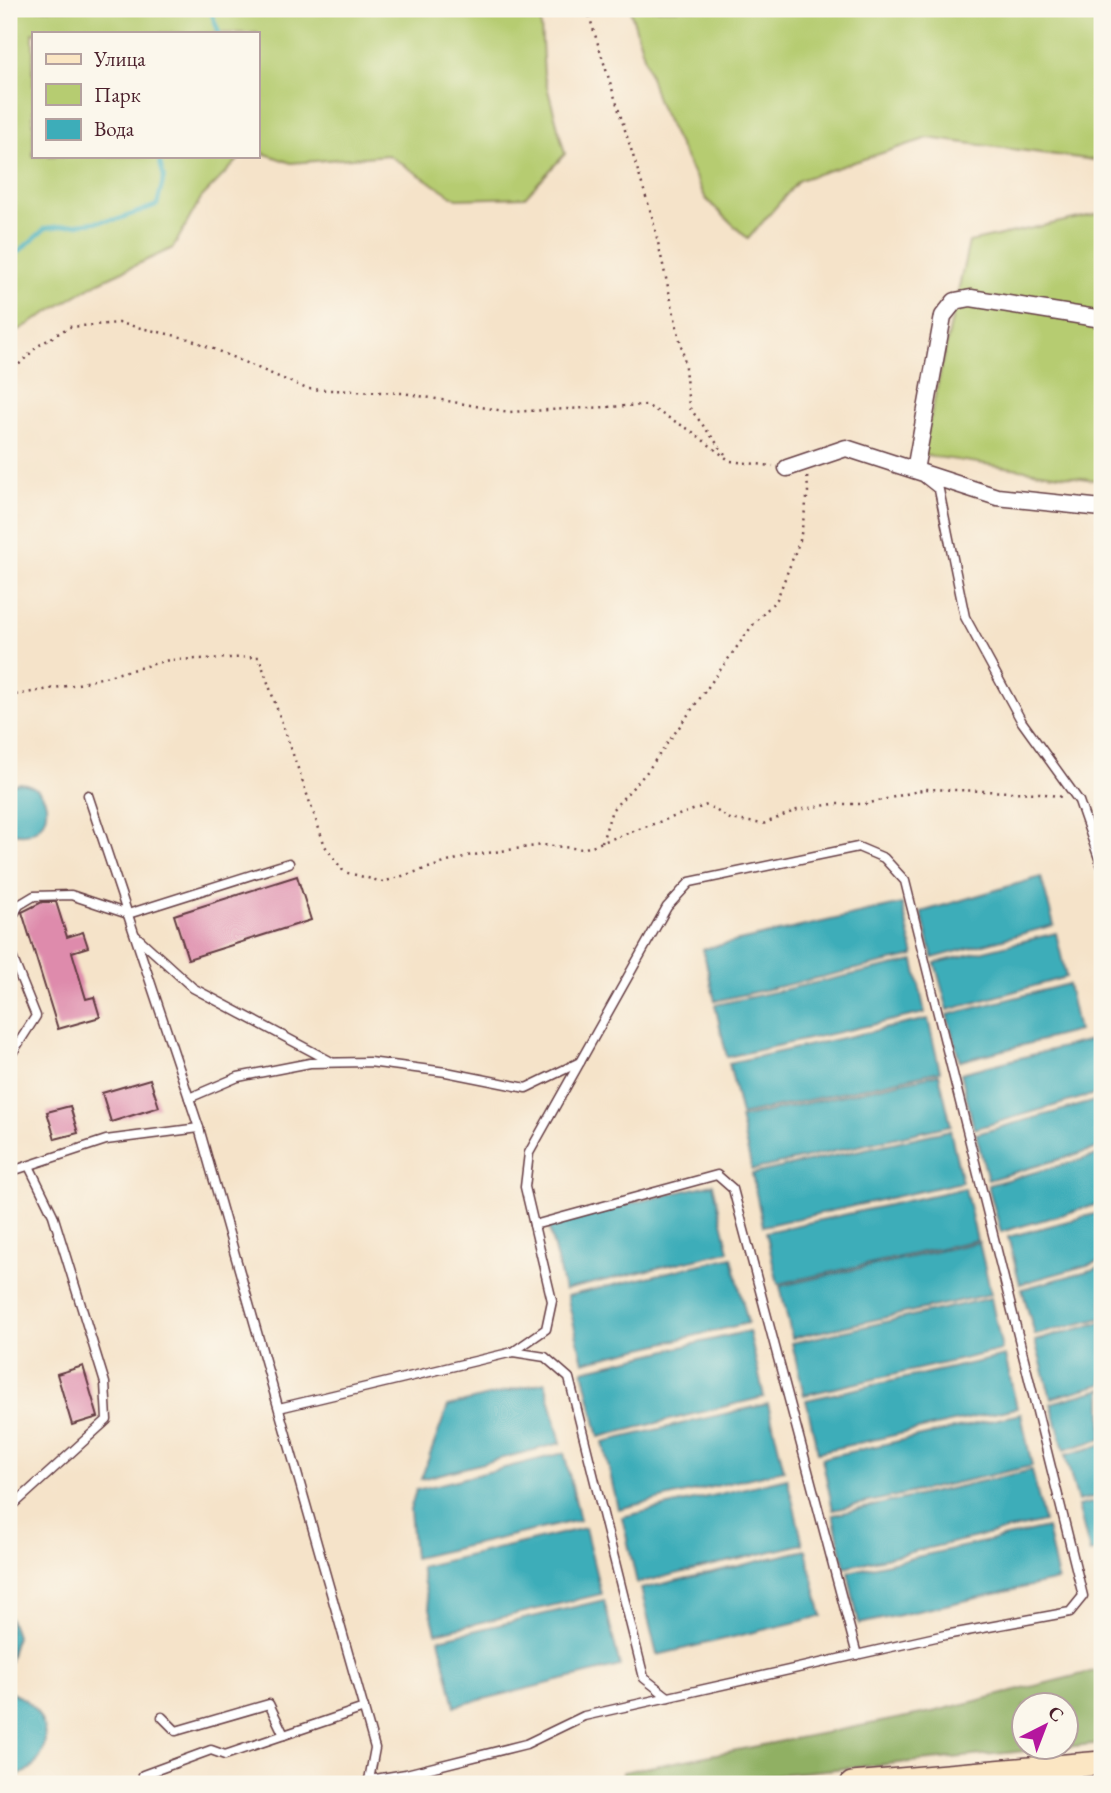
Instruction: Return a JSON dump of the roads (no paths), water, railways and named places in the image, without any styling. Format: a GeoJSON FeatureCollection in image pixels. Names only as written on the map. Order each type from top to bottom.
{"type":"FeatureCollection","features":[{"type":"Feature","properties":{"kind":"main road"},"geometry":{"type":"LineString","coordinates":[[852,1784],[1102,1763]]}},
{"type":"Feature","properties":{"kind":"street"},"geometry":{"type":"LineString","coordinates":[[915,470],[943,316],[955,301],[971,298],[1102,319]]}},
{"type":"Feature","properties":{"kind":"street"},"geometry":{"type":"LineString","coordinates":[[787,468],[846,448],[997,497],[1102,508]]}},
{"type":"Feature","properties":{"kind":"lane"},"geometry":{"type":"LineString","coordinates":[[915,470],[939,490],[965,617],[1022,722],[1079,801],[1102,867]]}},
{"type":"Feature","properties":{"kind":"lane"},"geometry":{"type":"LineString","coordinates":[[88,795],[199,1128],[364,1708],[375,1748],[366,1782],[526,1744],[584,1716],[857,1655],[1070,1612],[1083,1596],[905,881],[884,858],[858,847],[690,882],[667,907],[529,1153],[525,1187],[552,1301],[546,1329],[513,1352],[279,1408]]}},
{"type":"Feature","properties":{"kind":"lane"},"geometry":{"type":"LineString","coordinates":[[9,923],[19,905],[34,896],[71,895],[128,914],[289,863]]}},
{"type":"Feature","properties":{"kind":"lane"},"geometry":{"type":"LineString","coordinates":[[135,935],[193,988],[332,1063]]}},
{"type":"Feature","properties":{"kind":"lane"},"geometry":{"type":"LineString","coordinates":[[9,949],[36,1016],[9,1058]]}},
{"type":"Feature","properties":{"kind":"lane"},"geometry":{"type":"LineString","coordinates":[[189,1097],[238,1077],[310,1063],[369,1062],[446,1072],[526,1088],[580,1062]]}},
{"type":"Feature","properties":{"kind":"lane"},"geometry":{"type":"LineString","coordinates":[[9,1172],[106,1140],[199,1128]]}},
{"type":"Feature","properties":{"kind":"lane"},"geometry":{"type":"LineString","coordinates":[[9,1509],[107,1420],[105,1383],[57,1228],[29,1166]]}},
{"type":"Feature","properties":{"kind":"lane"},"geometry":{"type":"LineString","coordinates":[[534,1225],[717,1175],[733,1189],[857,1655]]}},
{"type":"Feature","properties":{"kind":"lane"},"geometry":{"type":"LineString","coordinates":[[513,1352],[545,1357],[569,1378],[644,1678],[668,1697]]}},
{"type":"Feature","properties":{"kind":"lane"},"geometry":{"type":"LineString","coordinates":[[162,1717],[176,1731],[269,1704],[284,1735]]}},
{"type":"Feature","properties":{"kind":"lane"},"geometry":{"type":"LineString","coordinates":[[143,1775],[211,1750],[225,1755],[364,1708]]}},
{"type":"Feature","properties":{"kind":"water"},"geometry":{"type":"Polygon","coordinates":[[[19,783],[33,787],[41,794],[46,804],[42,823],[34,831],[23,834],[9,832],[9,785],[19,783]]]}},
{"type":"Feature","properties":{"kind":"water"},"geometry":{"type":"Polygon","coordinates":[[[1041,877],[1054,925],[933,958],[921,912],[1041,877]]]}},
{"type":"Feature","properties":{"kind":"water"},"geometry":{"type":"Polygon","coordinates":[[[902,904],[914,956],[715,1001],[703,949],[902,904]]]}},
{"type":"Feature","properties":{"kind":"water"},"geometry":{"type":"Polygon","coordinates":[[[1056,933],[1066,977],[948,1010],[935,963],[1056,933]]]}},
{"type":"Feature","properties":{"kind":"water"},"geometry":{"type":"Polygon","coordinates":[[[914,961],[925,1013],[727,1057],[715,1005],[914,961]]]}},
{"type":"Feature","properties":{"kind":"water"},"geometry":{"type":"Polygon","coordinates":[[[1068,984],[1078,1031],[960,1061],[947,1015],[1068,984]]]}},
{"type":"Feature","properties":{"kind":"water"},"geometry":{"type":"Polygon","coordinates":[[[928,1019],[940,1071],[741,1115],[729,1063],[928,1019]]]}},
{"type":"Feature","properties":{"kind":"water"},"geometry":{"type":"Polygon","coordinates":[[[1102,1037],[1102,1092],[974,1129],[961,1073],[1102,1037]]]}},
{"type":"Feature","properties":{"kind":"water"},"geometry":{"type":"Polygon","coordinates":[[[939,1074],[951,1125],[752,1170],[740,1118],[939,1074]]]}},
{"type":"Feature","properties":{"kind":"water"},"geometry":{"type":"Polygon","coordinates":[[[1102,1099],[1102,1147],[988,1180],[976,1134],[1102,1099]]]}},
{"type":"Feature","properties":{"kind":"water"},"geometry":{"type":"Polygon","coordinates":[[[950,1130],[962,1182],[763,1226],[752,1174],[950,1130]]]}},
{"type":"Feature","properties":{"kind":"water"},"geometry":{"type":"Polygon","coordinates":[[[1102,1154],[1102,1203],[1001,1232],[988,1185],[1102,1154]]]}},
{"type":"Feature","properties":{"kind":"water"},"geometry":{"type":"Polygon","coordinates":[[[713,1184],[729,1251],[564,1290],[548,1223],[713,1184]]]}},
{"type":"Feature","properties":{"kind":"water"},"geometry":{"type":"Polygon","coordinates":[[[965,1188],[977,1240],[778,1284],[766,1232],[965,1188]]]}},
{"type":"Feature","properties":{"kind":"water"},"geometry":{"type":"Polygon","coordinates":[[[1102,1212],[1102,1261],[1020,1284],[1008,1237],[1102,1212]]]}},
{"type":"Feature","properties":{"kind":"water"},"geometry":{"type":"Polygon","coordinates":[[[979,1242],[991,1294],[792,1338],[780,1286],[979,1242]]]}},
{"type":"Feature","properties":{"kind":"water"},"geometry":{"type":"Polygon","coordinates":[[[732,1257],[748,1323],[583,1362],[567,1296],[732,1257]]]}},
{"type":"Feature","properties":{"kind":"water"},"geometry":{"type":"Polygon","coordinates":[[[1102,1267],[1102,1318],[1035,1335],[1022,1289],[1102,1267]]]}},
{"type":"Feature","properties":{"kind":"water"},"geometry":{"type":"Polygon","coordinates":[[[991,1298],[1002,1350],[804,1395],[792,1343],[991,1298]]]}},
{"type":"Feature","properties":{"kind":"water"},"geometry":{"type":"Polygon","coordinates":[[[1102,1322],[1102,1384],[1051,1398],[1035,1341],[1102,1322]]]}},
{"type":"Feature","properties":{"kind":"water"},"geometry":{"type":"Polygon","coordinates":[[[749,1331],[764,1397],[599,1437],[583,1370],[749,1331]]]}},
{"type":"Feature","properties":{"kind":"water"},"geometry":{"type":"Polygon","coordinates":[[[1005,1356],[1017,1408],[818,1452],[806,1400],[1005,1356]]]}},
{"type":"Feature","properties":{"kind":"water"},"geometry":{"type":"Polygon","coordinates":[[[545,1382],[561,1443],[421,1479],[448,1406],[545,1382]]]}},
{"type":"Feature","properties":{"kind":"water"},"geometry":{"type":"Polygon","coordinates":[[[1102,1389],[1102,1439],[1064,1450],[1051,1403],[1102,1389]]]}},
{"type":"Feature","properties":{"kind":"water"},"geometry":{"type":"Polygon","coordinates":[[[768,1404],[784,1470],[618,1509],[603,1442],[768,1404]]]}},
{"type":"Feature","properties":{"kind":"water"},"geometry":{"type":"Polygon","coordinates":[[[1021,1414],[1032,1466],[833,1510],[822,1458],[1021,1414]]]}},
{"type":"Feature","properties":{"kind":"water"},"geometry":{"type":"Polygon","coordinates":[[[1102,1445],[1102,1495],[1078,1501],[1065,1455],[1102,1445]]]}},
{"type":"Feature","properties":{"kind":"water"},"geometry":{"type":"Polygon","coordinates":[[[564,1453],[580,1520],[414,1558],[410,1510],[416,1490],[564,1453]]]}},
{"type":"Feature","properties":{"kind":"water"},"geometry":{"type":"Polygon","coordinates":[[[1032,1470],[1044,1522],[845,1567],[833,1515],[1032,1470]]]}},
{"type":"Feature","properties":{"kind":"water"},"geometry":{"type":"Polygon","coordinates":[[[787,1478],[803,1544],[637,1583],[622,1517],[787,1478]]]}},
{"type":"Feature","properties":{"kind":"water"},"geometry":{"type":"Polygon","coordinates":[[[1102,1500],[1102,1549],[1090,1553],[1078,1506],[1102,1500]]]}},
{"type":"Feature","properties":{"kind":"water"},"geometry":{"type":"Polygon","coordinates":[[[585,1528],[601,1594],[436,1633],[420,1567],[585,1528]]]}},
{"type":"Feature","properties":{"kind":"water"},"geometry":{"type":"Polygon","coordinates":[[[1047,1528],[1058,1580],[859,1624],[848,1572],[1047,1528]]]}},
{"type":"Feature","properties":{"kind":"water"},"geometry":{"type":"Polygon","coordinates":[[[806,1550],[822,1616],[657,1655],[641,1589],[806,1550]]]}},
{"type":"Feature","properties":{"kind":"water"},"geometry":{"type":"Polygon","coordinates":[[[604,1600],[620,1666],[455,1706],[439,1639],[604,1600]]]}},
{"type":"Feature","properties":{"kind":"water"},"geometry":{"type":"Polygon","coordinates":[[[9,1616],[16,1636],[9,1663],[9,1616]]]}},
{"type":"Feature","properties":{"kind":"water"},"geometry":{"type":"Polygon","coordinates":[[[9,1692],[24,1699],[35,1710],[45,1737],[43,1751],[37,1763],[25,1772],[9,1778],[9,1692]]]}},
{"type":"Feature","properties":{"kind":"waterway"},"geometry":{"type":"LineString","coordinates":[[210,9],[219,32]]}},
{"type":"Feature","properties":{"kind":"waterway"},"geometry":{"type":"LineString","coordinates":[[9,260],[46,228],[119,219],[157,205],[164,177],[159,158]]}}]}
